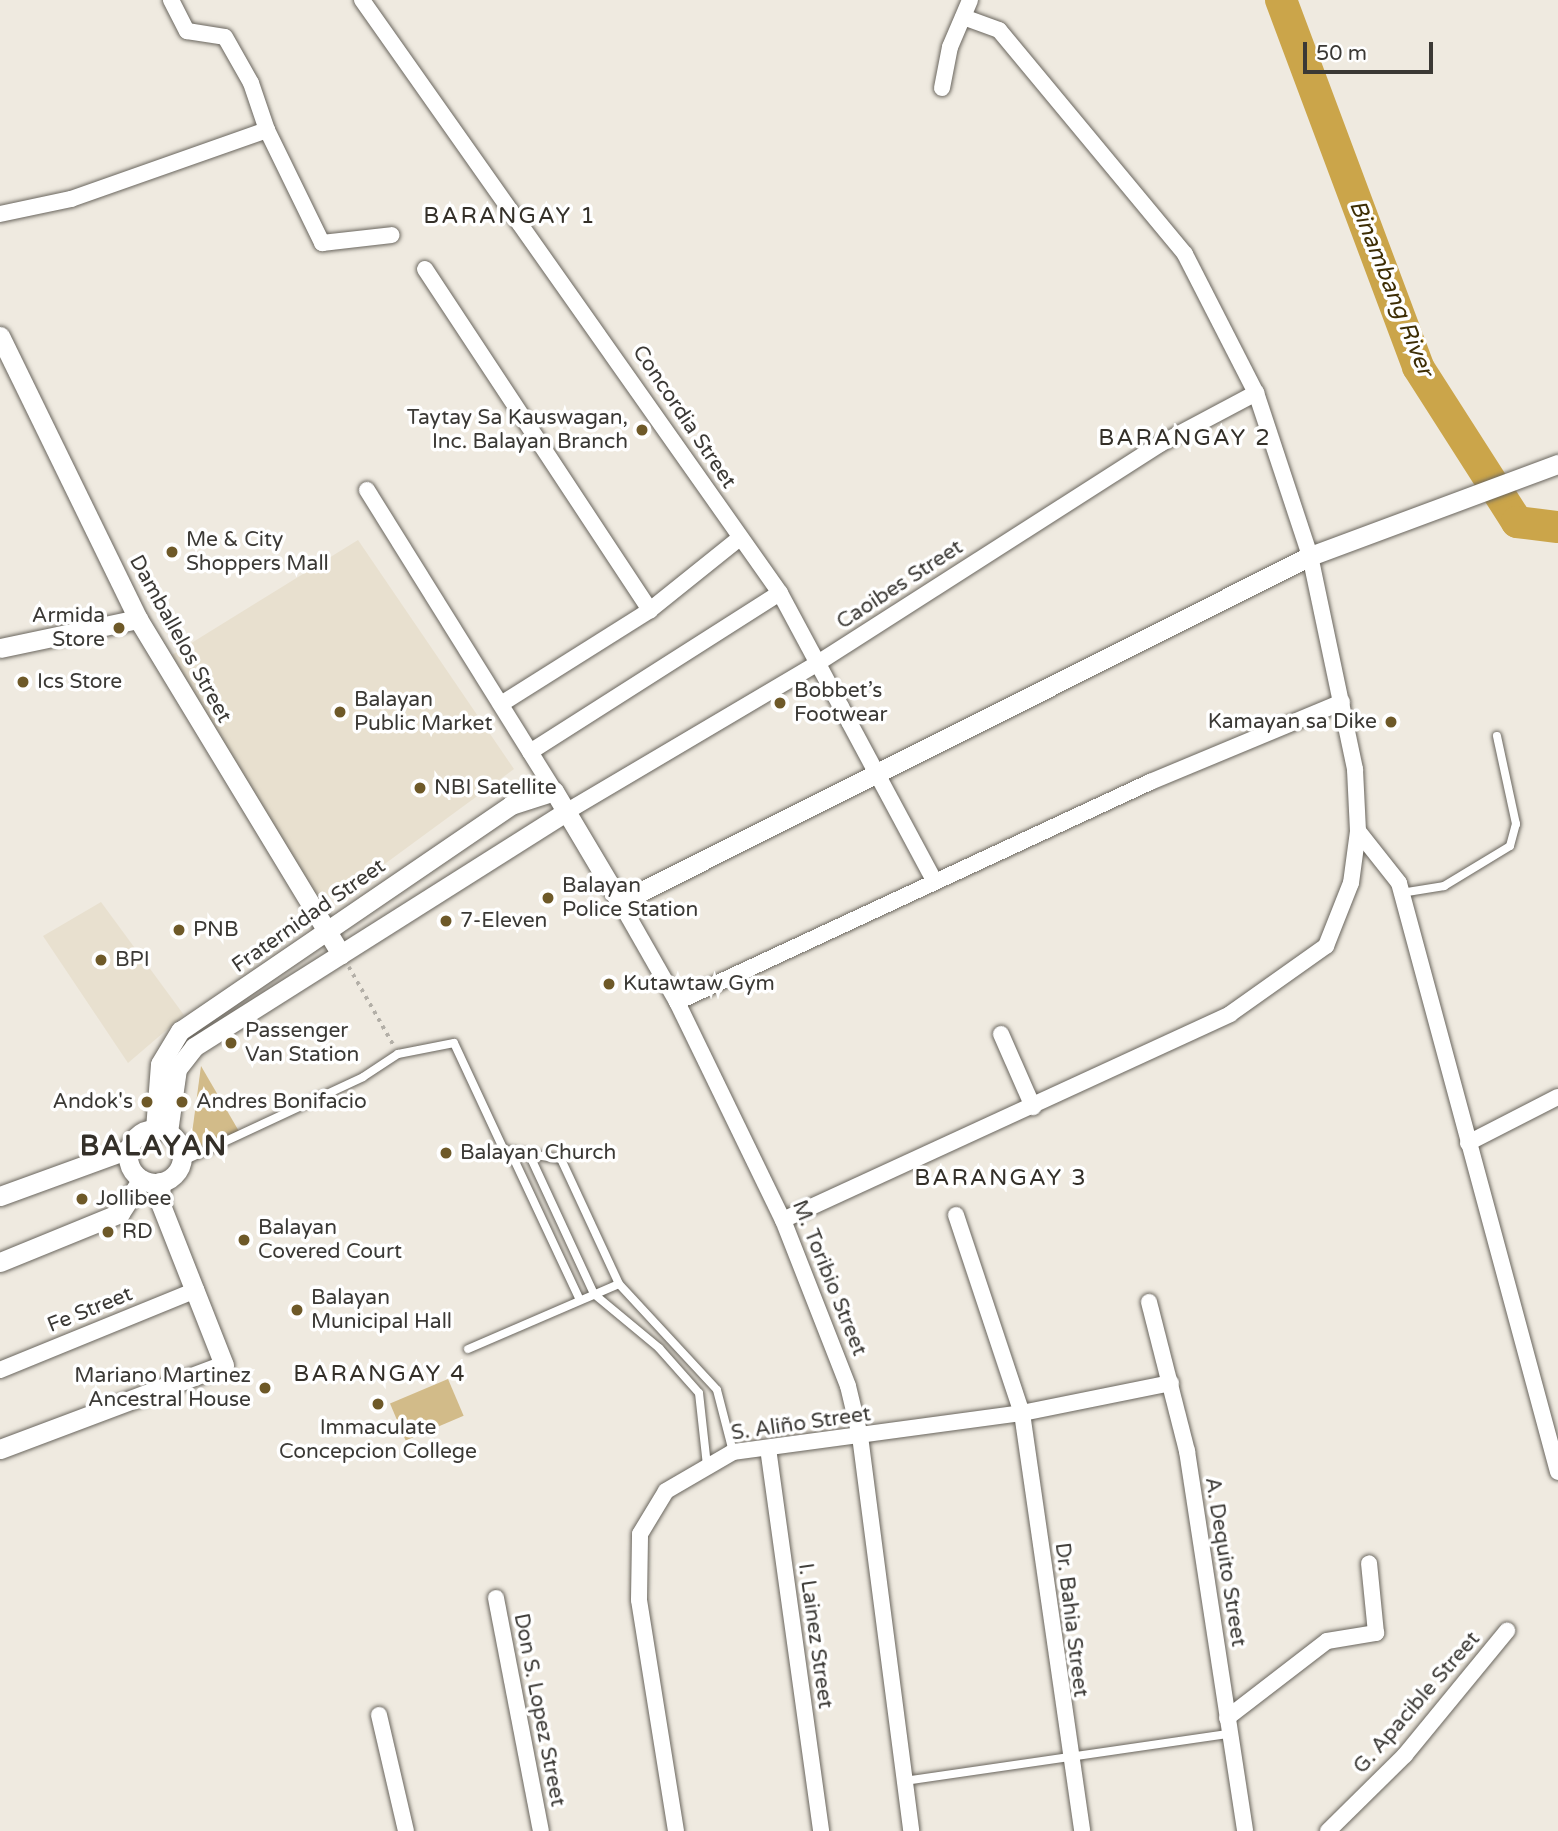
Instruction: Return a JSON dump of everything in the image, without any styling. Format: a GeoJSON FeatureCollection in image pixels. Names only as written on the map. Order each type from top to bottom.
{"type":"FeatureCollection","features":[{"type":"Feature","properties":{"kind":"street"},"geometry":{"type":"LineString","coordinates":[[171,0],[187,30],[225,37],[251,83],[267,130],[322,243],[392,235]]}},
{"type":"Feature","properties":{"kind":"street","name":"Concordia Street"},"geometry":{"type":"LineString","coordinates":[[362,0],[655,408],[740,538],[780,593],[821,661],[934,880]]}},
{"type":"Feature","properties":{"kind":"street"},"geometry":{"type":"LineString","coordinates":[[942,89],[970,0]]}},
{"type":"Feature","properties":{"kind":"street"},"geometry":{"type":"LineString","coordinates":[[783,1220],[1230,1014],[1326,946],[1351,883],[1359,831],[1356,769],[1310,556],[1256,393],[1185,254],[999,30],[963,17]]}},
{"type":"Feature","properties":{"kind":"street"},"geometry":{"type":"LineString","coordinates":[[0,214],[71,199],[267,130]]}},
{"type":"Feature","properties":{"kind":"street"},"geometry":{"type":"LineString","coordinates":[[425,269],[650,610]]}},
{"type":"Feature","properties":{"kind":"street","name":"Damballelos Street"},"geometry":{"type":"LineString","coordinates":[[0,336],[138,619],[341,954]]}},
{"type":"Feature","properties":{"kind":"street","name":"Caoibes Street"},"geometry":{"type":"LineString","coordinates":[[566,812],[821,661],[1160,444],[1256,393]]}},
{"type":"Feature","properties":{"kind":"street"},"geometry":{"type":"LineString","coordinates":[[620,902],[1310,556],[1423,517],[1550,467]]}},
{"type":"Feature","properties":{"kind":"street"},"geometry":{"type":"LineString","coordinates":[[367,490],[554,791]]}},
{"type":"Feature","properties":{"kind":"street"},"geometry":{"type":"LineString","coordinates":[[501,704],[650,610],[740,538]]}},
{"type":"Feature","properties":{"kind":"street"},"geometry":{"type":"LineString","coordinates":[[530,752],[780,593]]}},
{"type":"Feature","properties":{"kind":"street"},"geometry":{"type":"LineString","coordinates":[[0,648],[138,619]]}},
{"type":"Feature","properties":{"kind":"street"},"geometry":{"type":"LineString","coordinates":[[677,1002],[934,880],[1342,702]]}},
{"type":"Feature","properties":{"kind":"street","name":"Fraternidad Street"},"geometry":{"type":"LineString","coordinates":[[162,1131],[160,1064],[180,1031],[511,805],[554,791]]}},
{"type":"Feature","properties":{"kind":"street","name":"M. Toribio Street"},"geometry":{"type":"LineString","coordinates":[[554,791],[677,1002],[783,1220],[848,1386],[860,1436],[911,1831]]}},
{"type":"Feature","properties":{"kind":"street"},"geometry":{"type":"LineString","coordinates":[[162,1131],[177,1069],[194,1047],[566,812]]}},
{"type":"Feature","properties":{"kind":"street"},"geometry":{"type":"LineString","coordinates":[[1359,831],[1401,893],[1558,1472]]}},
{"type":"Feature","properties":{"kind":"street"},"geometry":{"type":"LineString","coordinates":[[1001,1034],[1033,1107]]}},
{"type":"Feature","properties":{"kind":"street"},"geometry":{"type":"LineString","coordinates":[[1468,1143],[1558,1097]]}},
{"type":"Feature","properties":{"kind":"street"},"geometry":{"type":"LineString","coordinates":[[0,1196],[129,1149],[139,1134],[162,1131],[179,1143],[181,1162],[151,1181],[120,1213],[0,1262]]}},
{"type":"Feature","properties":{"kind":"street"},"geometry":{"type":"LineString","coordinates":[[0,1449],[224,1365],[151,1181],[130,1167],[129,1149]]}},
{"type":"Feature","properties":{"kind":"street","name":"Dr. Bahia Street"},"geometry":{"type":"LineString","coordinates":[[956,1215],[1022,1413],[1067,1756],[1082,1831]]}},
{"type":"Feature","properties":{"kind":"street","name":"Fe Street"},"geometry":{"type":"LineString","coordinates":[[0,1370],[196,1290]]}},
{"type":"Feature","properties":{"kind":"street","name":"A. Dequito Street"},"geometry":{"type":"LineString","coordinates":[[1149,1302],[1171,1383],[1245,1831]]}},
{"type":"Feature","properties":{"kind":"street","name":"S. Aliño Street"},"geometry":{"type":"LineString","coordinates":[[676,1831],[639,1600],[640,1534],[666,1491],[733,1452],[1022,1413],[1171,1383]]}},
{"type":"Feature","properties":{"kind":"street","name":"I. Lainez Street"},"geometry":{"type":"LineString","coordinates":[[768,1448],[821,1831]]}},
{"type":"Feature","properties":{"kind":"street"},"geometry":{"type":"LineString","coordinates":[[1228,1726],[1327,1641],[1376,1633],[1369,1563]]}},
{"type":"Feature","properties":{"kind":"street","name":"Don S. Lopez Street"},"geometry":{"type":"LineString","coordinates":[[496,1598],[541,1831]]}},
{"type":"Feature","properties":{"kind":"street","name":"G. Apacible Street"},"geometry":{"type":"LineString","coordinates":[[1328,1831],[1405,1755],[1507,1631]]}},
{"type":"Feature","properties":{"kind":"street"},"geometry":{"type":"LineString","coordinates":[[379,1715],[406,1831]]}},
{"type":"Feature","properties":{"kind":"lane"},"geometry":{"type":"LineString","coordinates":[[1401,893],[1444,886],[1510,846],[1516,824],[1497,736]]}},
{"type":"Feature","properties":{"kind":"lane"},"geometry":{"type":"LineString","coordinates":[[181,1162],[363,1077],[398,1054],[454,1043],[504,1150],[512,1155],[561,1159],[619,1284],[717,1390],[733,1452]]}},
{"type":"Feature","properties":{"kind":"lane"},"geometry":{"type":"LineString","coordinates":[[512,1155],[580,1300]]}},
{"type":"Feature","properties":{"kind":"lane"},"geometry":{"type":"LineString","coordinates":[[530,1156],[594,1294],[659,1348],[699,1393],[707,1465]]}},
{"type":"Feature","properties":{"kind":"lane"},"geometry":{"type":"LineString","coordinates":[[468,1349],[619,1284]]}},
{"type":"Feature","properties":{"kind":"lane"},"geometry":{"type":"LineString","coordinates":[[905,1782],[1228,1726]]}},
{"type":"Feature","properties":{"kind":"path"},"geometry":{"type":"LineString","coordinates":[[341,954],[398,1054]]}},
{"type":"Feature","properties":{"kind":"shaded area","name":"Balayan Public Market"},"geometry":{"type":"Polygon","coordinates":[[[358,540],[514,769],[337,899],[311,892],[172,655],[358,540]]]}},
{"type":"Feature","properties":{"kind":"shaded area","name":"BPI"},"geometry":{"type":"Polygon","coordinates":[[[101,902],[184,1015],[128,1063],[43,936],[101,902]]]}},
{"type":"Feature","properties":{"kind":"shaded area"},"geometry":{"type":"Polygon","coordinates":[[[201,1066],[240,1133],[198,1154],[191,1141],[201,1066]]]}},
{"type":"Feature","properties":{"kind":"shaded area"},"geometry":{"type":"Polygon","coordinates":[[[448,1379],[464,1416],[406,1440],[390,1404],[448,1379]]]}},
{"type":"Feature","properties":{"kind":"waterway","name":"Binambang River"},"geometry":{"type":"LineString","coordinates":[[1281,0],[1418,367],[1517,522],[1558,527]]}},
{"type":"Feature","properties":{"kind":"place","name":"Taytay Sa Kauswagan, Inc. Balayan Branch"},"geometry":{"type":"Point","coordinates":[642,430]}},
{"type":"Feature","properties":{"kind":"place","name":"Me & City Shoppers Mall"},"geometry":{"type":"Point","coordinates":[172,552]}},
{"type":"Feature","properties":{"kind":"place","name":"Armida Store"},"geometry":{"type":"Point","coordinates":[119,628]}},
{"type":"Feature","properties":{"kind":"place","name":"Ics Store"},"geometry":{"type":"Point","coordinates":[23,682]}},
{"type":"Feature","properties":{"kind":"place","name":"Bobbet’s Footwear"},"geometry":{"type":"Point","coordinates":[780,703]}},
{"type":"Feature","properties":{"kind":"place","name":"Balayan Public Market"},"geometry":{"type":"Point","coordinates":[340,712]}},
{"type":"Feature","properties":{"kind":"place","name":"Kamayan sa Dike"},"geometry":{"type":"Point","coordinates":[1391,722]}},
{"type":"Feature","properties":{"kind":"place","name":"NBI Satellite"},"geometry":{"type":"Point","coordinates":[420,788]}},
{"type":"Feature","properties":{"kind":"place","name":"Balayan Police Station"},"geometry":{"type":"Point","coordinates":[548,898]}},
{"type":"Feature","properties":{"kind":"place","name":"7-Eleven"},"geometry":{"type":"Point","coordinates":[446,921]}},
{"type":"Feature","properties":{"kind":"place","name":"PNB"},"geometry":{"type":"Point","coordinates":[179,930]}},
{"type":"Feature","properties":{"kind":"place","name":"BPI"},"geometry":{"type":"Point","coordinates":[101,960]}},
{"type":"Feature","properties":{"kind":"place","name":"Kutawtaw Gym"},"geometry":{"type":"Point","coordinates":[609,984]}},
{"type":"Feature","properties":{"kind":"place","name":"Passenger Van Station"},"geometry":{"type":"Point","coordinates":[231,1043]}},
{"type":"Feature","properties":{"kind":"place","name":"Andok's"},"geometry":{"type":"Point","coordinates":[147,1102]}},
{"type":"Feature","properties":{"kind":"place","name":"Andres Bonifacio"},"geometry":{"type":"Point","coordinates":[182,1102]}},
{"type":"Feature","properties":{"kind":"place","name":"Balayan Church"},"geometry":{"type":"Point","coordinates":[446,1153]}},
{"type":"Feature","properties":{"kind":"place","name":"Jollibee"},"geometry":{"type":"Point","coordinates":[82,1199]}},
{"type":"Feature","properties":{"kind":"place","name":"RD"},"geometry":{"type":"Point","coordinates":[108,1232]}},
{"type":"Feature","properties":{"kind":"place","name":"Balayan Covered Court"},"geometry":{"type":"Point","coordinates":[244,1240]}},
{"type":"Feature","properties":{"kind":"place","name":"Balayan Municipal Hall"},"geometry":{"type":"Point","coordinates":[297,1310]}},
{"type":"Feature","properties":{"kind":"place","name":"Mariano Martinez Ancestral House"},"geometry":{"type":"Point","coordinates":[265,1388]}},
{"type":"Feature","properties":{"kind":"place","name":"Immaculate Concepcion College"},"geometry":{"type":"Point","coordinates":[378,1404]}},
{"type":"Feature","properties":{"kind":"district","name":"BARANGAY 1"},"geometry":{"type":"Point","coordinates":[510,216]}},
{"type":"Feature","properties":{"kind":"district","name":"BARANGAY 2"},"geometry":{"type":"Point","coordinates":[1185,438]}},
{"type":"Feature","properties":{"kind":"district","name":"BALAYAN"},"geometry":{"type":"Point","coordinates":[154,1146]}},
{"type":"Feature","properties":{"kind":"district","name":"BARANGAY 3"},"geometry":{"type":"Point","coordinates":[1001,1178]}},
{"type":"Feature","properties":{"kind":"district","name":"BARANGAY 4"},"geometry":{"type":"Point","coordinates":[380,1374]}}]}
